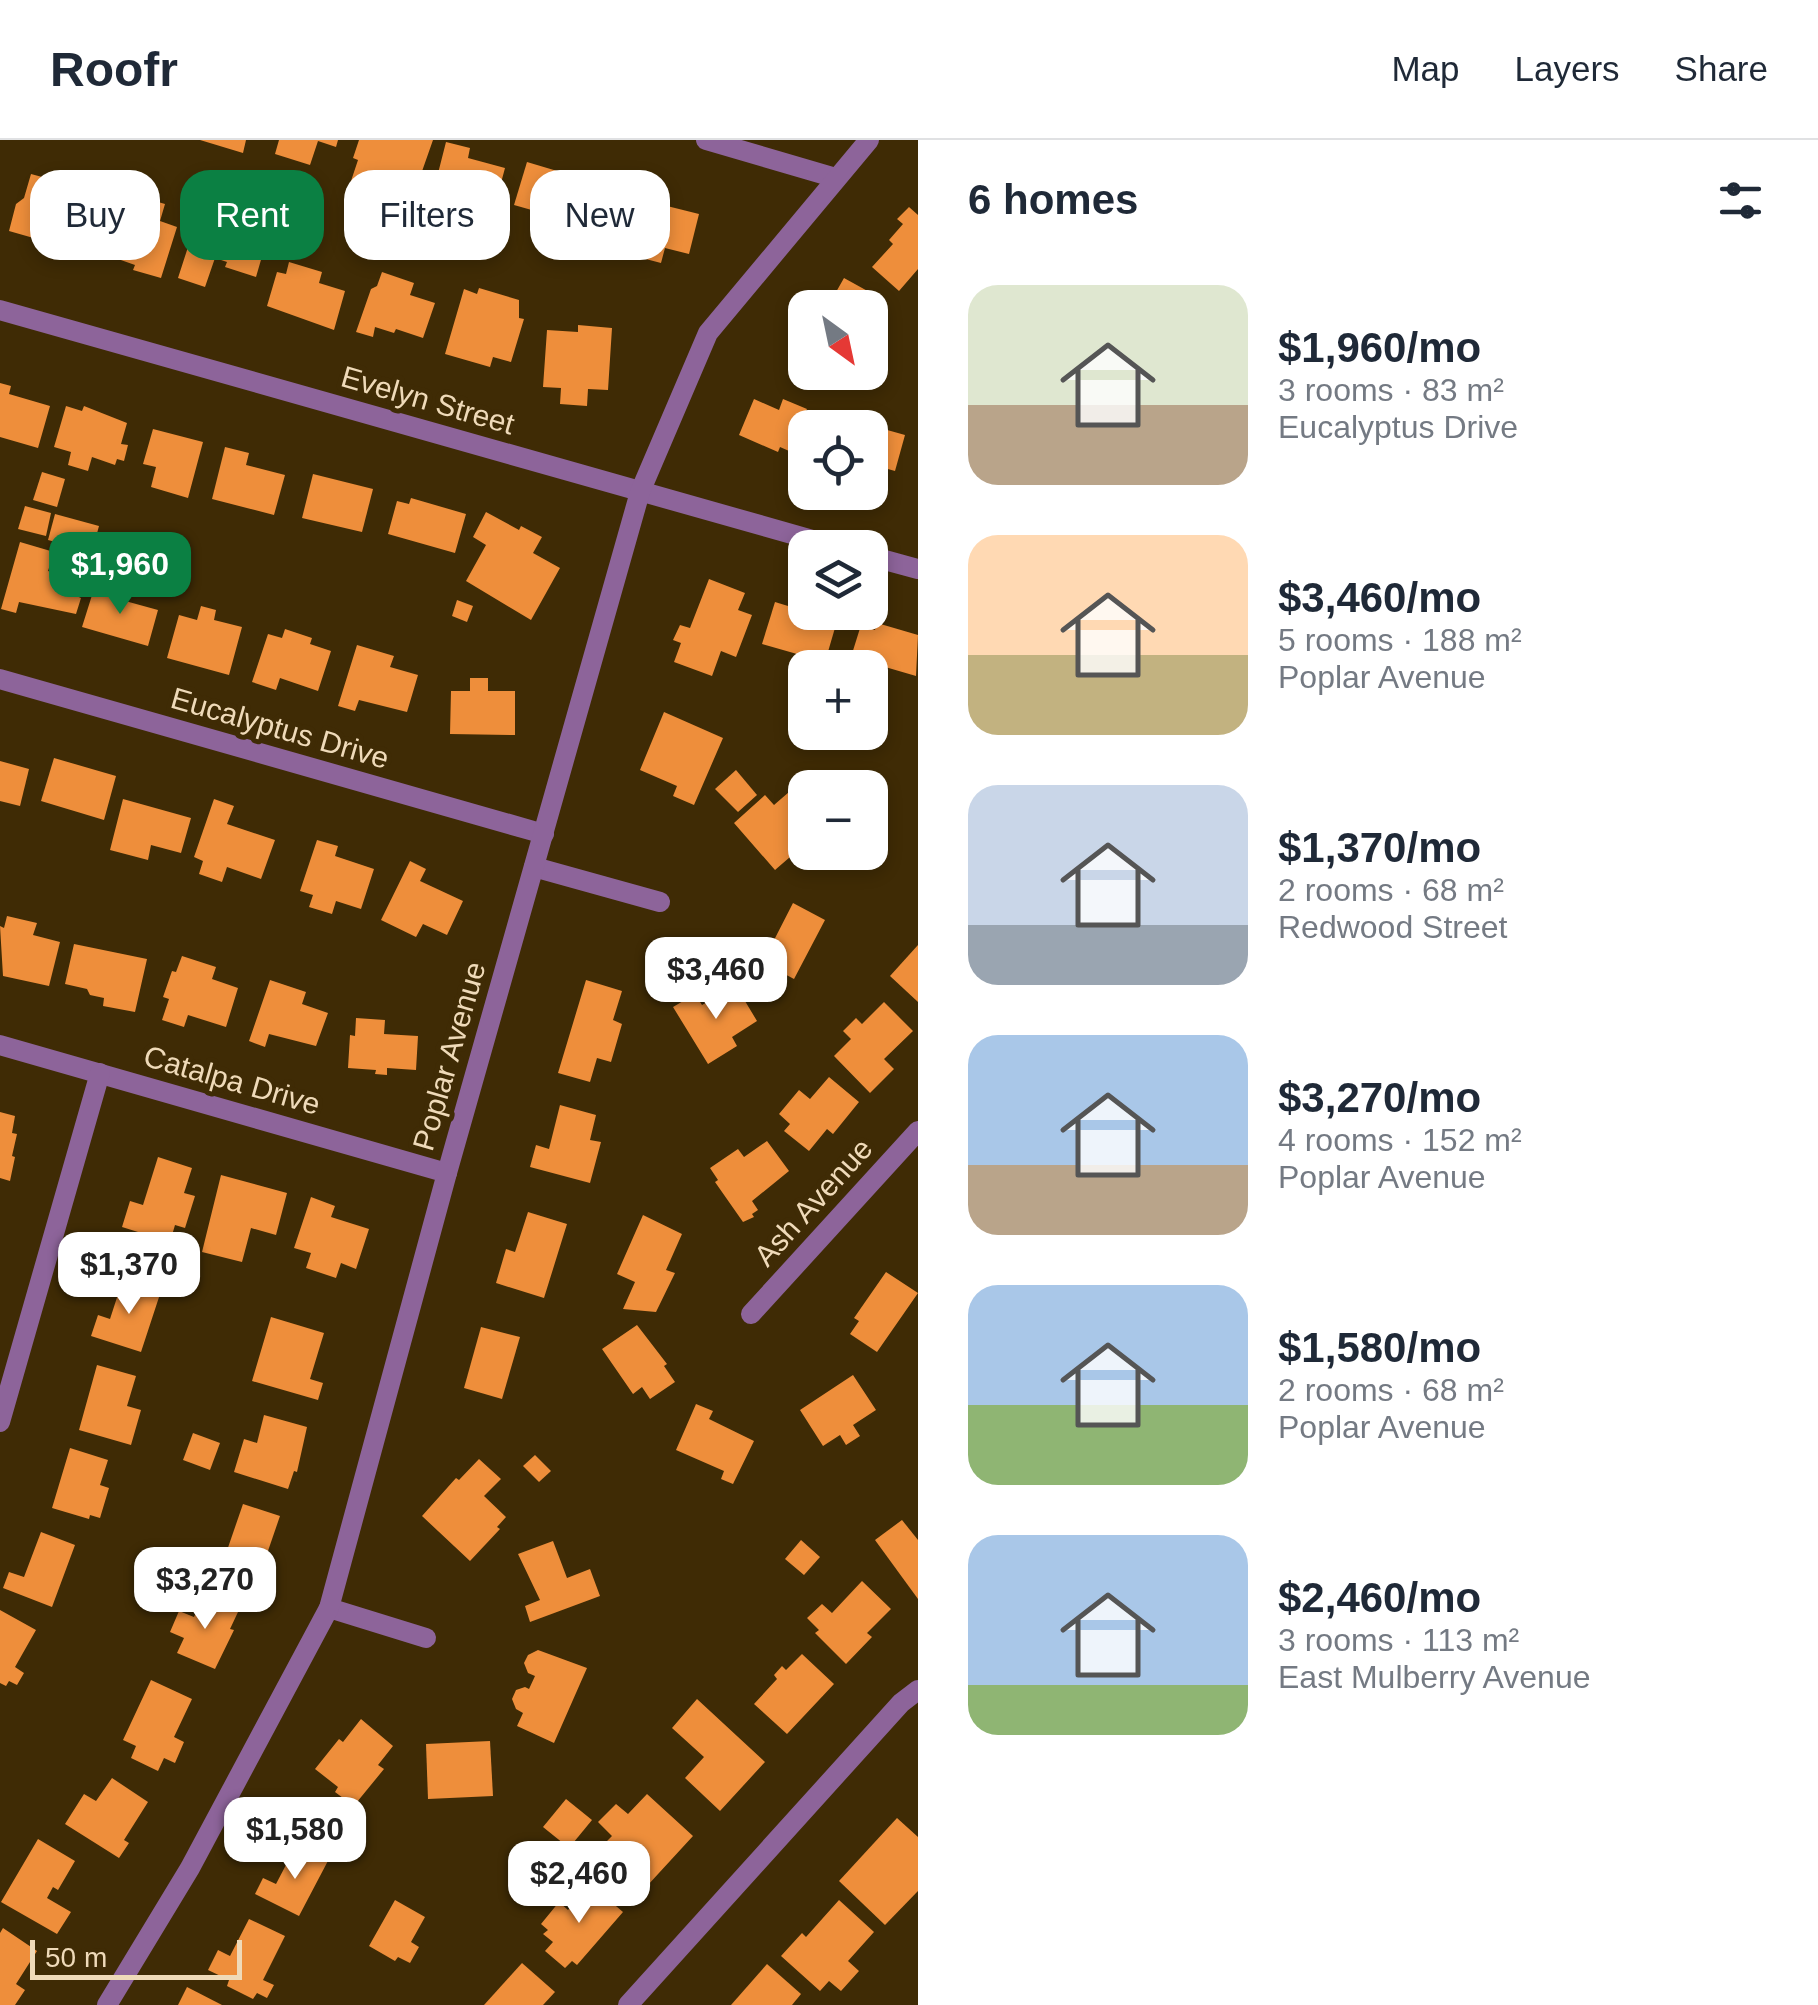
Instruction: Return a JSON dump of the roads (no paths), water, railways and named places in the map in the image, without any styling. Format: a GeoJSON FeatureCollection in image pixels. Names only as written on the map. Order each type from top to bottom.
{"type":"FeatureCollection","features":[{"type":"Feature","properties":{"kind":"street"},"geometry":{"type":"LineString","coordinates":[[706,140],[836,178]]}},
{"type":"Feature","properties":{"kind":"street","name":"Poplar Avenue"},"geometry":{"type":"LineString","coordinates":[[107,2005],[190,1868],[329,1608],[447,1173],[640,492],[708,333],[869,140]]}},
{"type":"Feature","properties":{"kind":"street","name":"Evelyn Street"},"geometry":{"type":"LineString","coordinates":[[0,310],[788,533]]}},
{"type":"Feature","properties":{"kind":"street"},"geometry":{"type":"LineString","coordinates":[[888,561],[918,569]]}},
{"type":"Feature","properties":{"kind":"street","name":"Eucalyptus Drive"},"geometry":{"type":"LineString","coordinates":[[0,679],[544,834]]}},
{"type":"Feature","properties":{"kind":"street"},"geometry":{"type":"LineString","coordinates":[[534,867],[660,902]]}},
{"type":"Feature","properties":{"kind":"street","name":"Catalpa Drive"},"geometry":{"type":"LineString","coordinates":[[0,1045],[447,1173]]}},
{"type":"Feature","properties":{"kind":"street"},"geometry":{"type":"LineString","coordinates":[[0,1422],[100,1073]]}},
{"type":"Feature","properties":{"kind":"street","name":"Ash Avenue"},"geometry":{"type":"LineString","coordinates":[[751,1314],[918,1131]]}},
{"type":"Feature","properties":{"kind":"street"},"geometry":{"type":"LineString","coordinates":[[329,1608],[426,1638]]}},
{"type":"Feature","properties":{"kind":"street"},"geometry":{"type":"LineString","coordinates":[[628,2005],[918,1690]]}}]}
